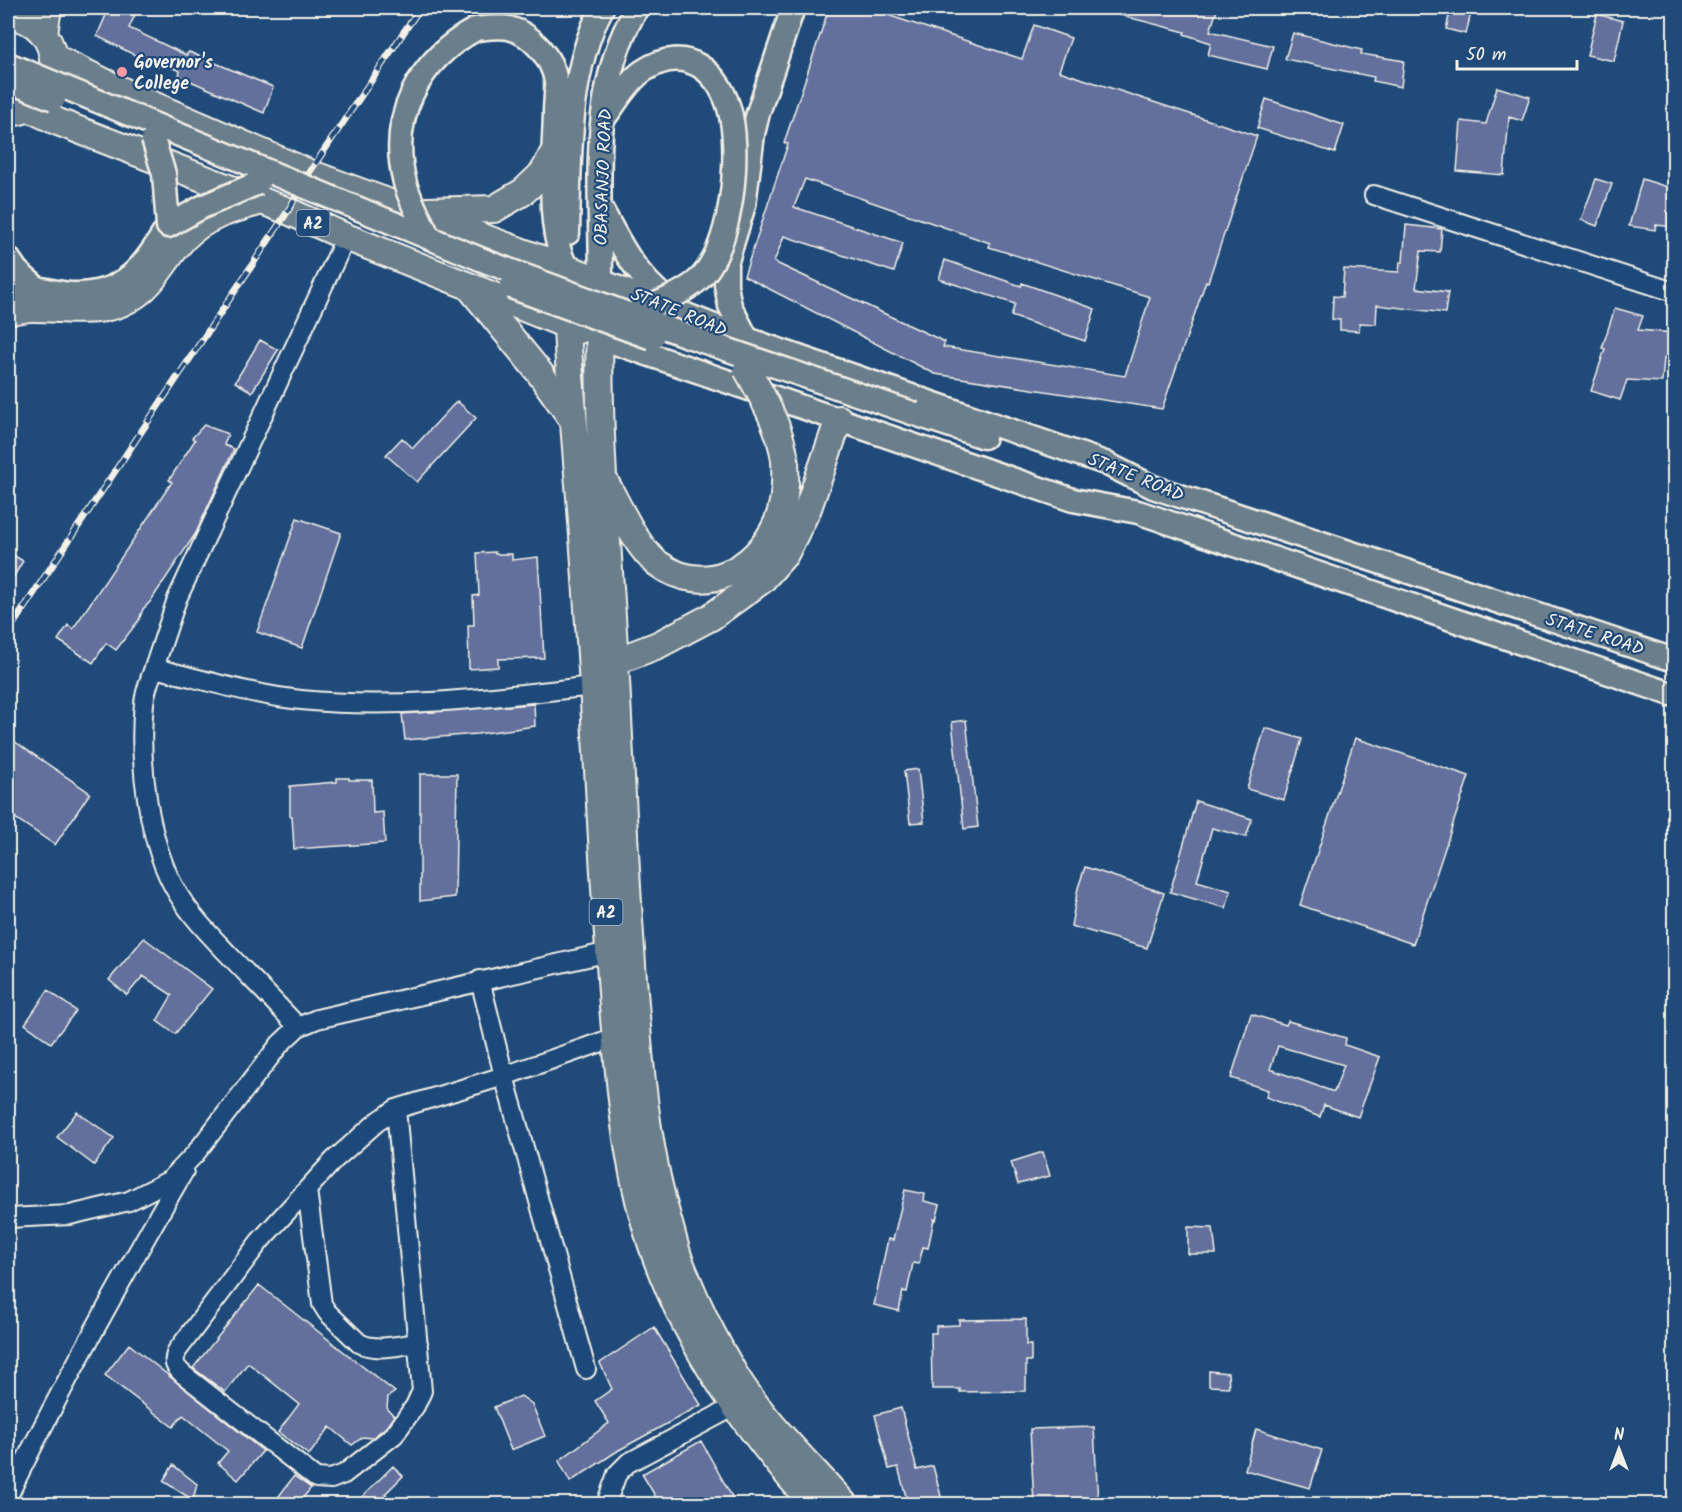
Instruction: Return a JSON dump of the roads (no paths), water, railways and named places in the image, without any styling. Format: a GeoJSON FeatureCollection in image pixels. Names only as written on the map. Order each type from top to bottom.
{"type":"FeatureCollection","features":[{"type":"Feature","properties":{"kind":"highway"},"geometry":{"type":"LineString","coordinates":[[44,33],[48,8]]}},
{"type":"Feature","properties":{"kind":"highway"},"geometry":{"type":"LineString","coordinates":[[8,16],[16,16],[32,22],[44,33],[55,58],[139,99],[309,173],[602,281]]}},
{"type":"Feature","properties":{"kind":"highway","name":"A2"},"geometry":{"type":"LineString","coordinates":[[15,114],[44,95],[53,78],[55,58]]}},
{"type":"Feature","properties":{"kind":"highway","name":"A2"},"geometry":{"type":"LineString","coordinates":[[15,114],[58,122],[260,192],[346,237],[598,337]]}},
{"type":"Feature","properties":{"kind":"highway"},"geometry":{"type":"LineString","coordinates":[[408,210],[494,209],[523,192],[543,173],[554,154]]}},
{"type":"Feature","properties":{"kind":"highway"},"geometry":{"type":"LineString","coordinates":[[8,311],[31,308],[96,310],[130,299],[145,288],[184,238],[201,224],[260,192]]}},
{"type":"Feature","properties":{"kind":"highway","name":"A2"},"geometry":{"type":"LineString","coordinates":[[567,268],[566,325],[609,952],[626,1142],[638,1200],[656,1256],[678,1310],[706,1364],[735,1406],[813,1504]]}},
{"type":"Feature","properties":{"kind":"highway","name":"A2"},"geometry":{"type":"LineString","coordinates":[[602,281],[598,337],[602,477],[629,943],[640,1068],[650,1144],[664,1208],[680,1264],[704,1318],[737,1378],[782,1435],[844,1504]]}},
{"type":"Feature","properties":{"kind":"highway"},"geometry":{"type":"LineString","coordinates":[[470,287],[539,372],[573,420]]}},
{"type":"Feature","properties":{"kind":"highway"},"geometry":{"type":"LineString","coordinates":[[602,477],[643,549],[656,562],[670,571],[704,579],[733,573],[744,566],[768,538],[777,522],[786,475],[784,449],[771,412],[747,369]]}},
{"type":"Feature","properties":{"kind":"highway"},"geometry":{"type":"LineString","coordinates":[[614,662],[658,645],[711,617],[762,580],[785,554],[808,508],[839,419]]}},
{"type":"Feature","properties":{"kind":"main road","name":"OBASANJO ROAD"},"geometry":{"type":"LineString","coordinates":[[567,268],[571,134],[582,63],[602,8]]}},
{"type":"Feature","properties":{"kind":"main road","name":"OBASANJO ROAD"},"geometry":{"type":"LineString","coordinates":[[602,281],[601,207],[606,91],[612,63],[621,38],[637,8]]}},
{"type":"Feature","properties":{"kind":"main road"},"geometry":{"type":"LineString","coordinates":[[747,339],[730,306],[726,285],[726,264],[744,205],[758,113],[793,8]]}},
{"type":"Feature","properties":{"kind":"main road"},"geometry":{"type":"LineString","coordinates":[[429,238],[406,185],[401,163],[399,139],[403,115],[425,71],[442,52],[476,29],[508,28],[524,35],[538,47],[550,61],[556,81],[553,194],[556,241],[560,256],[567,268]]}},
{"type":"Feature","properties":{"kind":"main road"},"geometry":{"type":"LineString","coordinates":[[604,119],[642,72],[672,60],[686,61],[701,66],[712,74],[722,87],[735,133],[734,189],[728,216],[709,266],[698,280],[678,293],[630,315]]}},
{"type":"Feature","properties":{"kind":"main road"},"geometry":{"type":"LineString","coordinates":[[8,64],[429,238],[913,420],[1138,512]]}},
{"type":"Feature","properties":{"kind":"main road"},"geometry":{"type":"LineString","coordinates":[[8,81],[153,139],[260,192],[615,326],[913,420],[1153,487]]}},
{"type":"Feature","properties":{"kind":"main road"},"geometry":{"type":"LineString","coordinates":[[153,139],[164,174],[168,226]]}},
{"type":"Feature","properties":{"kind":"main road"},"geometry":{"type":"LineString","coordinates":[[8,296],[38,289],[70,294],[105,291],[124,282],[143,266],[168,226],[202,207],[260,192]]}},
{"type":"Feature","properties":{"kind":"main road"},"geometry":{"type":"LineString","coordinates":[[601,207],[626,255],[637,270],[654,290],[689,315]]}},
{"type":"Feature","properties":{"kind":"main road"},"geometry":{"type":"LineString","coordinates":[[8,258],[17,271],[38,289]]}},
{"type":"Feature","properties":{"kind":"main road","name":"STATE ROAD"},"geometry":{"type":"LineString","coordinates":[[602,281],[747,339],[1105,463],[1153,487],[1674,660]]}},
{"type":"Feature","properties":{"kind":"main road","name":"STATE ROAD"},"geometry":{"type":"LineString","coordinates":[[598,337],[1073,500],[1138,512],[1674,695]]}},
{"type":"Feature","properties":{"kind":"street"},"geometry":{"type":"LineString","coordinates":[[1374,195],[1674,292]]}},
{"type":"Feature","properties":{"kind":"street"},"geometry":{"type":"LineString","coordinates":[[298,1027],[197,920],[177,893],[162,860],[150,819],[145,780],[144,701],[177,598],[346,237]]}},
{"type":"Feature","properties":{"kind":"street"},"geometry":{"type":"LineString","coordinates":[[154,668],[235,688],[300,700],[386,705],[460,701],[592,686]]}},
{"type":"Feature","properties":{"kind":"street"},"geometry":{"type":"LineString","coordinates":[[8,1218],[70,1215],[129,1201],[170,1180],[195,1154],[280,1044],[298,1027],[317,1019],[609,952]]}},
{"type":"Feature","properties":{"kind":"street"},"geometry":{"type":"LineString","coordinates":[[480,980],[504,1076],[586,1369]]}},
{"type":"Feature","properties":{"kind":"street"},"geometry":{"type":"LineString","coordinates":[[396,1109],[422,1391],[415,1406],[394,1435],[344,1474],[331,1479],[316,1478],[175,1367],[174,1359],[177,1351],[260,1241],[334,1160],[377,1122],[396,1109],[504,1076],[616,1036]]}},
{"type":"Feature","properties":{"kind":"street"},"geometry":{"type":"LineString","coordinates":[[8,1496],[42,1425],[105,1308],[195,1154]]}},
{"type":"Feature","properties":{"kind":"street"},"geometry":{"type":"LineString","coordinates":[[307,1190],[322,1304],[327,1312],[365,1346],[375,1348],[418,1344]]}},
{"type":"Feature","properties":{"kind":"street"},"geometry":{"type":"LineString","coordinates":[[606,1504],[617,1474],[628,1463],[735,1406]]}},
{"type":"Feature","properties":{"kind":"railway"},"geometry":{"type":"LineString","coordinates":[[8,632],[420,8]]}},
{"type":"Feature","properties":{"kind":"place","name":"Governor's College"},"geometry":{"type":"Point","coordinates":[122,72]}}]}
